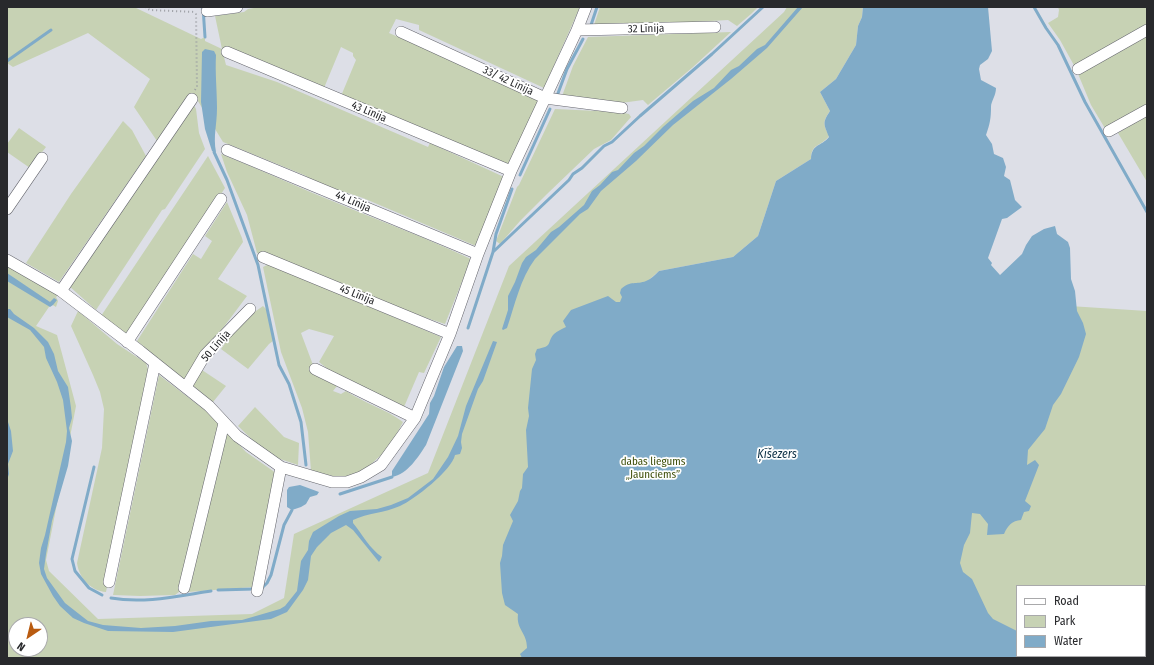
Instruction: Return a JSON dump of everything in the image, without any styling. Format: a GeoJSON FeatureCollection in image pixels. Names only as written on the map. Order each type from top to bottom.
{"type":"FeatureCollection","features":[{"type":"Feature","properties":{"kind":"street"},"geometry":{"type":"LineString","coordinates":[[203,12],[237,7]]}},
{"type":"Feature","properties":{"kind":"street"},"geometry":{"type":"LineString","coordinates":[[7,260],[60,291],[186,387],[209,406],[237,436],[281,467],[332,482],[347,482],[361,477],[381,464],[414,418],[450,334],[478,254],[511,172],[577,30],[586,7]]}},
{"type":"Feature","properties":{"kind":"street","name":"32 Līnija"},"geometry":{"type":"LineString","coordinates":[[577,30],[715,27]]}},
{"type":"Feature","properties":{"kind":"street"},"geometry":{"type":"LineString","coordinates":[[1078,69],[1147,30]]}},
{"type":"Feature","properties":{"kind":"street","name":"33/ 42 Līnija"},"geometry":{"type":"LineString","coordinates":[[401,32],[545,98],[622,108]]}},
{"type":"Feature","properties":{"kind":"street","name":"43 Līnija"},"geometry":{"type":"LineString","coordinates":[[228,52],[511,172]]}},
{"type":"Feature","properties":{"kind":"street"},"geometry":{"type":"LineString","coordinates":[[60,291],[192,98]]}},
{"type":"Feature","properties":{"kind":"street"},"geometry":{"type":"LineString","coordinates":[[1109,131],[1147,110]]}},
{"type":"Feature","properties":{"kind":"street","name":"44 Līnija"},"geometry":{"type":"LineString","coordinates":[[227,150],[478,254]]}},
{"type":"Feature","properties":{"kind":"street"},"geometry":{"type":"LineString","coordinates":[[7,209],[42,158]]}},
{"type":"Feature","properties":{"kind":"street"},"geometry":{"type":"LineString","coordinates":[[127,342],[221,199]]}},
{"type":"Feature","properties":{"kind":"street","name":"45 Līnija"},"geometry":{"type":"LineString","coordinates":[[263,257],[450,334]]}},
{"type":"Feature","properties":{"kind":"street","name":"50 Līnija"},"geometry":{"type":"LineString","coordinates":[[186,387],[205,355],[250,308]]}},
{"type":"Feature","properties":{"kind":"street"},"geometry":{"type":"LineString","coordinates":[[109,582],[155,363]]}},
{"type":"Feature","properties":{"kind":"street"},"geometry":{"type":"LineString","coordinates":[[315,369],[414,418]]}},
{"type":"Feature","properties":{"kind":"street"},"geometry":{"type":"LineString","coordinates":[[184,588],[224,423]]}},
{"type":"Feature","properties":{"kind":"street"},"geometry":{"type":"LineString","coordinates":[[257,591],[281,467]]}},
{"type":"Feature","properties":{"kind":"path"},"geometry":{"type":"LineString","coordinates":[[145,7],[150,10],[203,12]]}},
{"type":"Feature","properties":{"kind":"path"},"geometry":{"type":"LineString","coordinates":[[192,98],[197,87],[196,12]]}},
{"type":"Feature","properties":{"kind":"green space"},"geometry":{"type":"Polygon","coordinates":[[[7,7],[134,7],[201,39],[205,37],[205,41],[222,49],[215,16],[244,12],[248,9],[260,7],[580,7],[544,88],[419,30],[419,25],[396,19],[389,33],[540,98],[510,167],[341,96],[356,60],[353,53],[341,47],[324,88],[292,73],[281,73],[223,53],[226,65],[277,82],[428,147],[430,143],[504,177],[476,246],[363,198],[320,184],[304,175],[223,142],[193,93],[157,141],[134,107],[150,79],[88,33],[13,67],[7,63],[7,7]]]}},
{"type":"Feature","properties":{"kind":"green space"},"geometry":{"type":"Polygon","coordinates":[[[600,7],[758,7],[737,26],[728,20],[593,28],[600,7]]]}},
{"type":"Feature","properties":{"kind":"green space","name":"dabas liegums „Jaunciems”"},"geometry":{"type":"Polygon","coordinates":[[[787,7],[863,7],[862,17],[858,26],[856,45],[836,79],[820,92],[830,111],[825,121],[829,136],[813,150],[811,159],[776,181],[758,236],[733,257],[659,271],[650,279],[1147,311],[1147,658],[7,658],[7,263],[59,294],[56,297],[58,301],[56,307],[51,304],[36,326],[57,335],[76,406],[46,560],[49,571],[98,619],[252,614],[284,598],[294,534],[428,473],[509,266],[784,12],[787,7]]]}},
{"type":"Feature","properties":{"kind":"green space"},"geometry":{"type":"Polygon","coordinates":[[[1058,7],[1147,7],[1147,106],[1106,130],[1091,105],[1076,69],[1060,40],[1048,23],[1058,17],[1058,7]]]}},
{"type":"Feature","properties":{"kind":"green space"},"geometry":{"type":"Polygon","coordinates":[[[731,32],[648,105],[643,100],[621,103],[561,99],[573,66],[588,37],[731,32]]]}},
{"type":"Feature","properties":{"kind":"green space"},"geometry":{"type":"Polygon","coordinates":[[[193,103],[196,109],[199,133],[205,149],[165,209],[162,210],[96,310],[69,286],[193,103]]]}},
{"type":"Feature","properties":{"kind":"green space"},"geometry":{"type":"Polygon","coordinates":[[[555,109],[619,112],[629,114],[631,117],[611,140],[594,149],[547,194],[500,244],[496,241],[517,187],[555,109]]]}},
{"type":"Feature","properties":{"kind":"green space"},"geometry":{"type":"Polygon","coordinates":[[[1147,115],[1147,182],[1118,133],[1147,115]]]}},
{"type":"Feature","properties":{"kind":"green space"},"geometry":{"type":"Polygon","coordinates":[[[123,121],[132,130],[146,156],[59,282],[26,263],[71,194],[123,121]]]}},
{"type":"Feature","properties":{"kind":"green space"},"geometry":{"type":"Polygon","coordinates":[[[19,128],[46,147],[30,168],[7,152],[7,144],[19,128]]]}},
{"type":"Feature","properties":{"kind":"green space"},"geometry":{"type":"Polygon","coordinates":[[[221,154],[471,259],[445,324],[402,310],[257,253],[247,215],[227,172],[221,154]]]}},
{"type":"Feature","properties":{"kind":"green space"},"geometry":{"type":"Polygon","coordinates":[[[208,156],[225,188],[128,335],[101,316],[208,156]]]}},
{"type":"Feature","properties":{"kind":"green space"},"geometry":{"type":"Polygon","coordinates":[[[227,202],[243,242],[218,279],[247,296],[184,380],[137,341],[193,254],[201,259],[212,241],[205,236],[227,202]]]}},
{"type":"Feature","properties":{"kind":"green space"},"geometry":{"type":"Polygon","coordinates":[[[269,264],[441,337],[424,373],[419,372],[404,407],[334,374],[319,362],[334,336],[309,329],[301,333],[313,365],[337,386],[333,391],[341,394],[346,391],[389,413],[403,422],[389,448],[359,475],[341,478],[311,471],[308,432],[302,408],[281,352],[263,267],[269,264]]]}},
{"type":"Feature","properties":{"kind":"green space"},"geometry":{"type":"Polygon","coordinates":[[[263,306],[267,310],[273,341],[248,369],[221,349],[239,323],[263,306]]]}},
{"type":"Feature","properties":{"kind":"green space"},"geometry":{"type":"Polygon","coordinates":[[[78,311],[117,344],[146,363],[148,369],[106,592],[95,589],[83,579],[77,563],[102,448],[104,409],[100,392],[71,326],[78,311]]]}},
{"type":"Feature","properties":{"kind":"green space"},"geometry":{"type":"Polygon","coordinates":[[[202,370],[226,386],[213,402],[192,385],[202,370]]]}},
{"type":"Feature","properties":{"kind":"green space"},"geometry":{"type":"Polygon","coordinates":[[[159,375],[214,417],[218,423],[218,429],[179,592],[175,595],[113,595],[159,375]]]}},
{"type":"Feature","properties":{"kind":"green space"},"geometry":{"type":"Polygon","coordinates":[[[255,407],[284,437],[299,443],[298,465],[268,455],[238,426],[255,407]]]}},
{"type":"Feature","properties":{"kind":"green space"},"geometry":{"type":"Polygon","coordinates":[[[227,432],[246,452],[276,473],[254,587],[188,592],[225,436],[227,432]]]}},
{"type":"Feature","properties":{"kind":"water"},"geometry":{"type":"Polygon","coordinates":[[[798,7],[803,7],[767,48],[673,125],[636,161],[601,191],[588,209],[580,214],[535,259],[525,275],[507,328],[503,330],[502,329],[508,310],[508,296],[526,257],[536,250],[551,232],[584,205],[592,191],[612,172],[618,170],[634,153],[644,146],[693,101],[714,88],[731,70],[739,66],[757,49],[765,45],[798,7]]]}},
{"type":"Feature","properties":{"kind":"water","name":"Ķīšezers"},"geometry":{"type":"Polygon","coordinates":[[[863,7],[988,7],[992,51],[988,59],[980,65],[979,69],[981,80],[996,88],[991,105],[990,121],[986,135],[992,144],[994,154],[1003,158],[1006,167],[1004,176],[1010,180],[1015,200],[1022,207],[1007,218],[1002,219],[988,258],[992,263],[991,265],[1000,275],[1022,254],[1032,236],[1044,229],[1055,226],[1057,234],[1068,242],[1070,248],[1071,279],[1075,291],[1077,311],[1083,323],[1086,334],[1079,357],[1061,394],[1053,405],[1045,429],[1028,450],[1027,465],[1035,460],[1039,465],[1025,501],[1031,506],[1029,511],[1024,512],[1021,520],[1015,521],[1011,524],[1004,534],[987,535],[988,524],[980,514],[972,513],[970,533],[964,545],[960,563],[963,572],[972,579],[988,613],[993,619],[1016,630],[1016,657],[1053,657],[522,658],[520,654],[527,648],[527,643],[520,628],[518,614],[505,605],[502,593],[500,563],[503,545],[513,521],[510,515],[518,501],[522,488],[523,474],[528,467],[526,430],[529,416],[528,408],[532,369],[536,360],[535,354],[537,349],[546,347],[554,334],[566,327],[563,321],[571,310],[608,296],[616,302],[620,302],[622,297],[620,293],[621,289],[625,286],[646,281],[659,271],[733,257],[758,236],[776,181],[811,159],[813,150],[829,137],[825,121],[830,111],[820,92],[836,79],[856,45],[858,26],[862,17],[863,7]]]}},
{"type":"Feature","properties":{"kind":"water"},"geometry":{"type":"Polygon","coordinates":[[[205,49],[214,51],[216,55],[216,152],[212,151],[205,129],[201,102],[202,52],[205,49]]]}},
{"type":"Feature","properties":{"kind":"water"},"geometry":{"type":"Polygon","coordinates":[[[7,273],[50,302],[54,298],[57,300],[50,307],[7,281],[7,273]]]}},
{"type":"Feature","properties":{"kind":"water"},"geometry":{"type":"Polygon","coordinates":[[[7,309],[10,309],[14,314],[34,328],[48,342],[54,354],[58,371],[68,387],[72,418],[69,428],[72,441],[68,466],[52,521],[44,569],[47,578],[65,603],[88,621],[103,625],[141,628],[175,626],[211,621],[242,620],[280,609],[285,606],[297,591],[301,561],[308,550],[309,541],[313,532],[350,511],[377,509],[408,498],[433,479],[448,457],[458,436],[466,406],[493,341],[497,342],[462,434],[462,448],[460,454],[455,455],[447,468],[432,484],[406,503],[353,520],[353,523],[366,541],[382,557],[379,562],[353,530],[346,525],[331,533],[317,547],[311,556],[308,580],[303,590],[287,612],[271,619],[173,632],[108,631],[73,618],[60,606],[41,574],[39,563],[41,548],[66,442],[67,431],[63,400],[46,358],[44,347],[30,330],[7,317],[7,309]]]}},
{"type":"Feature","properties":{"kind":"water"},"geometry":{"type":"Polygon","coordinates":[[[457,346],[462,346],[463,351],[426,445],[408,469],[392,477],[392,471],[429,414],[430,403],[444,367],[457,346]]]}},
{"type":"Feature","properties":{"kind":"water"},"geometry":{"type":"Polygon","coordinates":[[[7,419],[11,431],[13,451],[8,464],[9,474],[7,480],[7,419]]]}},
{"type":"Feature","properties":{"kind":"water"},"geometry":{"type":"Polygon","coordinates":[[[300,485],[319,492],[317,495],[310,497],[306,504],[292,510],[287,507],[287,490],[289,487],[300,485]]]}},
{"type":"Feature","properties":{"kind":"waterway"},"geometry":{"type":"LineString","coordinates":[[203,7],[205,37]]}},
{"type":"Feature","properties":{"kind":"waterway"},"geometry":{"type":"LineString","coordinates":[[590,28],[597,7]]}},
{"type":"Feature","properties":{"kind":"waterway"},"geometry":{"type":"LineString","coordinates":[[468,328],[493,252],[569,180],[573,174],[582,168],[604,146],[612,142],[763,7]]}},
{"type":"Feature","properties":{"kind":"waterway"},"geometry":{"type":"LineString","coordinates":[[1034,7],[1058,45],[1085,102],[1147,212]]}},
{"type":"Feature","properties":{"kind":"waterway"},"geometry":{"type":"LineString","coordinates":[[7,61],[51,30]]}},
{"type":"Feature","properties":{"kind":"waterway"},"geometry":{"type":"LineString","coordinates":[[557,96],[567,69],[583,39]]}},
{"type":"Feature","properties":{"kind":"waterway"},"geometry":{"type":"LineString","coordinates":[[520,175],[550,109]]}},
{"type":"Feature","properties":{"kind":"waterway"},"geometry":{"type":"LineString","coordinates":[[214,152],[227,180],[258,265],[279,365],[289,384],[301,422],[306,465]]}},
{"type":"Feature","properties":{"kind":"waterway"},"geometry":{"type":"LineString","coordinates":[[493,252],[496,234],[512,189]]}},
{"type":"Feature","properties":{"kind":"waterway"},"geometry":{"type":"LineString","coordinates":[[94,467],[72,559],[75,571],[89,588],[102,595]]}},
{"type":"Feature","properties":{"kind":"waterway"},"geometry":{"type":"LineString","coordinates":[[340,494],[392,477]]}},
{"type":"Feature","properties":{"kind":"waterway"},"geometry":{"type":"LineString","coordinates":[[262,588],[267,583],[271,575],[284,525],[292,510]]}},
{"type":"Feature","properties":{"kind":"waterway"},"geometry":{"type":"LineString","coordinates":[[218,590],[254,589]]}},
{"type":"Feature","properties":{"kind":"waterway"},"geometry":{"type":"LineString","coordinates":[[111,598],[123,600],[148,600],[211,591]]}}]}
